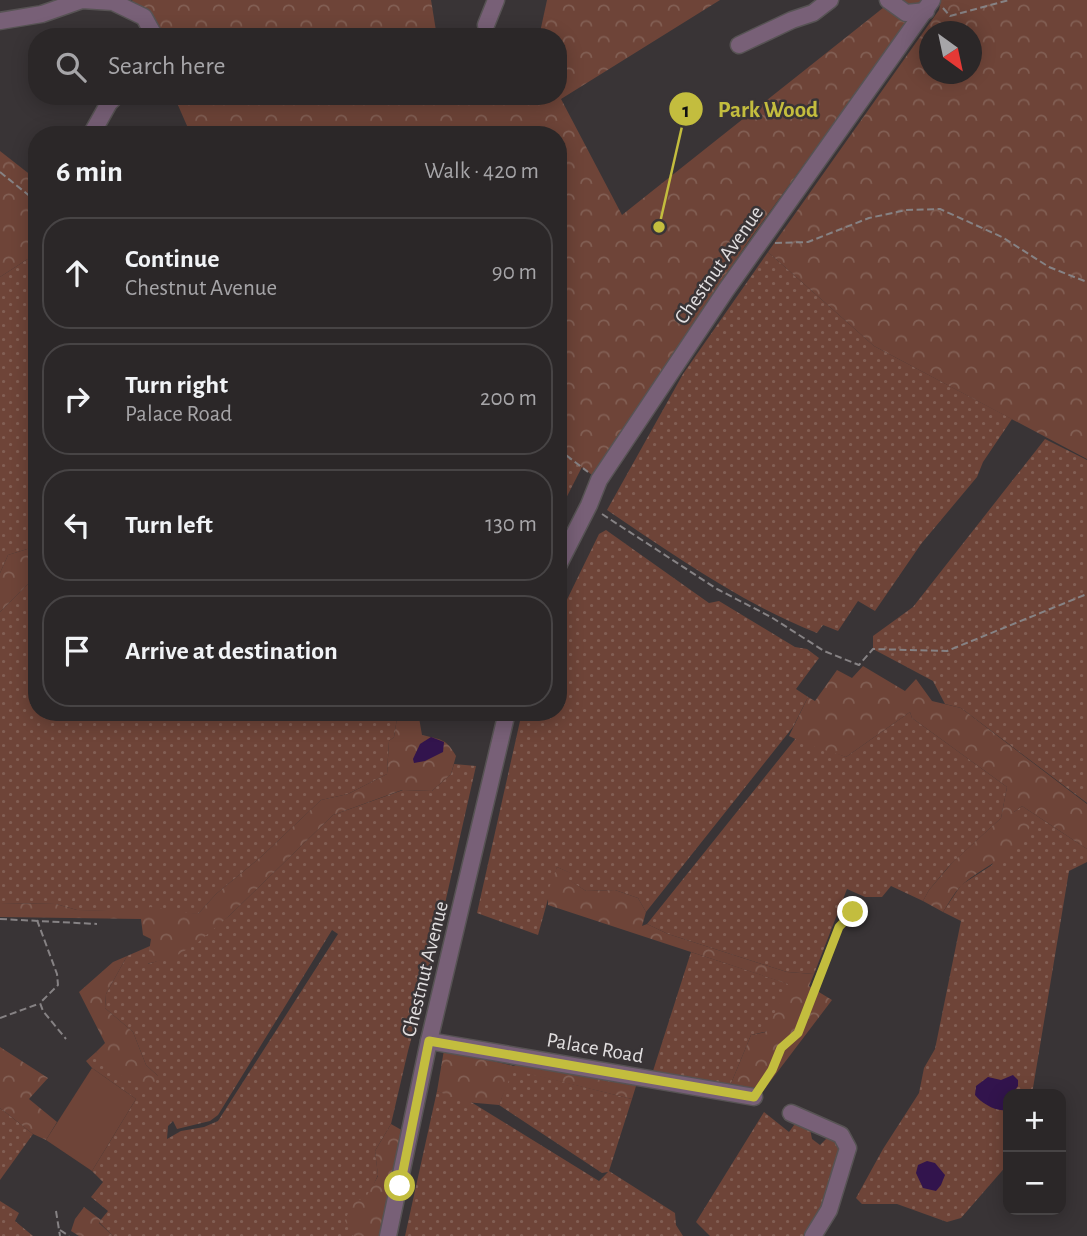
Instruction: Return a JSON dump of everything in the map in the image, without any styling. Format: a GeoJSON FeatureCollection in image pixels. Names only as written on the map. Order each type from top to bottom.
{"type":"FeatureCollection","features":[{"type":"Feature","properties":{"kind":"street"},"geometry":{"type":"LineString","coordinates":[[0,21],[42,14],[82,0],[113,2],[144,17],[150,28]]}},
{"type":"Feature","properties":{"kind":"street"},"geometry":{"type":"LineString","coordinates":[[486,25],[496,0]]}},
{"type":"Feature","properties":{"kind":"street"},"geometry":{"type":"LineString","coordinates":[[739,45],[813,13],[830,0]]}},
{"type":"Feature","properties":{"kind":"street"},"geometry":{"type":"LineString","coordinates":[[888,0],[906,13],[934,6]]}},
{"type":"Feature","properties":{"kind":"street","name":"Chestnut Avenue"},"geometry":{"type":"LineString","coordinates":[[567,548],[599,480],[726,290],[934,6]]}},
{"type":"Feature","properties":{"kind":"street"},"geometry":{"type":"LineString","coordinates":[[96,126],[108,105]]}},
{"type":"Feature","properties":{"kind":"street","name":"Chestnut Avenue"},"geometry":{"type":"LineString","coordinates":[[388,1236],[429,1041],[505,721]]}},
{"type":"Feature","properties":{"kind":"street","name":"Palace Road"},"geometry":{"type":"LineString","coordinates":[[429,1041],[754,1097]]}},
{"type":"Feature","properties":{"kind":"street"},"geometry":{"type":"LineString","coordinates":[[791,1113],[841,1135],[848,1148],[829,1210],[813,1236]]}},
{"type":"Feature","properties":{"kind":"path"},"geometry":{"type":"LineString","coordinates":[[934,6],[950,16],[1009,0]]}},
{"type":"Feature","properties":{"kind":"path"},"geometry":{"type":"LineString","coordinates":[[0,173],[28,195]]}},
{"type":"Feature","properties":{"kind":"path"},"geometry":{"type":"LineString","coordinates":[[761,240],[783,244],[807,242],[869,218],[906,210],[940,209],[1002,237],[1049,267],[1087,282]]}},
{"type":"Feature","properties":{"kind":"path"},"geometry":{"type":"LineString","coordinates":[[567,456],[599,480]]}},
{"type":"Feature","properties":{"kind":"path"},"geometry":{"type":"LineString","coordinates":[[589,505],[717,589],[771,617],[824,651],[859,665],[873,649],[947,651],[1087,594]]}},
{"type":"Feature","properties":{"kind":"path"},"geometry":{"type":"LineString","coordinates":[[754,1097],[772,1070],[781,1048],[798,1033],[839,927],[853,912],[864,906]]}},
{"type":"Feature","properties":{"kind":"path"},"geometry":{"type":"LineString","coordinates":[[0,919],[96,924]]}},
{"type":"Feature","properties":{"kind":"path"},"geometry":{"type":"LineString","coordinates":[[0,1018],[40,1003],[58,985],[57,974],[37,920]]}},
{"type":"Feature","properties":{"kind":"path"},"geometry":{"type":"LineString","coordinates":[[40,1003],[43,1011],[66,1039]]}},
{"type":"Feature","properties":{"kind":"path"},"geometry":{"type":"LineString","coordinates":[[56,1212],[60,1236]]}},
{"type":"Feature","properties":{"kind":"path"},"geometry":{"type":"LineString","coordinates":[[59,1230],[69,1236]]}},
{"type":"Feature","properties":{"kind":"green space"},"geometry":{"type":"Polygon","coordinates":[[[132,0],[431,0],[436,28],[144,28],[132,0]]]}},
{"type":"Feature","properties":{"kind":"green space"},"geometry":{"type":"Polygon","coordinates":[[[547,0],[720,0],[567,95],[567,28],[541,28],[547,0]]]}},
{"type":"Feature","properties":{"kind":"green space"},"geometry":{"type":"Polygon","coordinates":[[[893,0],[923,0],[750,239],[592,475],[567,456],[567,126],[187,126],[178,105],[564,105],[622,215],[893,0]]]}},
{"type":"Feature","properties":{"kind":"green space"},"geometry":{"type":"Polygon","coordinates":[[[941,0],[1087,0],[1087,459],[874,346],[768,252],[919,38],[919,84],[982,84],[982,21],[931,21],[939,10],[941,0]]]}},
{"type":"Feature","properties":{"kind":"green space"},"geometry":{"type":"Polygon","coordinates":[[[0,151],[28,173],[28,259],[0,277],[0,151]]]}},
{"type":"Feature","properties":{"kind":"green space"},"geometry":{"type":"Polygon","coordinates":[[[768,252],[874,346],[1012,419],[983,462],[977,477],[921,544],[875,611],[858,601],[838,631],[823,625],[817,633],[735,593],[607,510],[683,374],[768,252]]]}},
{"type":"Feature","properties":{"kind":"green space"},"geometry":{"type":"Polygon","coordinates":[[[28,259],[28,549],[8,555],[0,573],[0,277],[28,259]]]}},
{"type":"Feature","properties":{"kind":"green space"},"geometry":{"type":"Polygon","coordinates":[[[1045,439],[1087,460],[1087,803],[961,708],[945,704],[933,681],[873,649],[873,636],[913,607],[1045,439]]]}},
{"type":"Feature","properties":{"kind":"green space"},"geometry":{"type":"Polygon","coordinates":[[[567,456],[582,467],[567,496],[567,456]]]}},
{"type":"Feature","properties":{"kind":"green space"},"geometry":{"type":"Polygon","coordinates":[[[606,530],[709,603],[719,601],[795,647],[807,649],[819,658],[796,689],[808,697],[793,727],[646,912],[638,898],[615,890],[586,891],[567,879],[570,873],[557,867],[538,935],[477,913],[520,721],[567,721],[567,600],[599,534],[606,530]]]}},
{"type":"Feature","properties":{"kind":"green space"},"geometry":{"type":"Polygon","coordinates":[[[28,549],[28,584],[0,612],[0,573],[8,555],[28,549]]]}},
{"type":"Feature","properties":{"kind":"green space"},"geometry":{"type":"Polygon","coordinates":[[[28,584],[28,721],[397,721],[394,737],[389,741],[387,774],[348,794],[321,800],[262,856],[216,894],[198,914],[77,910],[56,904],[0,903],[0,612],[28,584]]]}},
{"type":"Feature","properties":{"kind":"green space"},"geometry":{"type":"Polygon","coordinates":[[[863,666],[905,691],[916,679],[932,701],[961,708],[1087,804],[1087,849],[1022,806],[1014,812],[1031,825],[1017,845],[963,884],[943,912],[923,901],[952,863],[1001,818],[1007,787],[912,718],[910,712],[846,757],[789,736],[808,697],[815,701],[837,670],[852,678],[863,666]]]}},
{"type":"Feature","properties":{"kind":"green space"},"geometry":{"type":"Polygon","coordinates":[[[910,712],[912,718],[1007,787],[1001,818],[949,866],[923,901],[891,886],[882,897],[865,897],[847,889],[814,974],[787,972],[668,934],[647,924],[796,738],[846,757],[910,712]]]}},
{"type":"Feature","properties":{"kind":"green space"},"geometry":{"type":"Polygon","coordinates":[[[397,721],[420,721],[422,735],[442,741],[456,756],[451,774],[432,791],[402,790],[333,815],[229,916],[196,944],[174,957],[147,964],[151,939],[143,935],[141,919],[0,917],[0,903],[56,904],[77,910],[146,911],[150,907],[198,914],[216,894],[262,856],[321,800],[348,794],[387,774],[389,741],[394,737],[397,721]]]}},
{"type":"Feature","properties":{"kind":"green space"},"geometry":{"type":"Polygon","coordinates":[[[454,764],[476,766],[430,970],[391,1124],[375,1151],[378,1175],[352,1232],[353,1236],[113,1236],[99,1222],[108,1211],[91,1197],[103,1182],[92,1171],[136,1099],[86,1061],[96,1052],[109,1064],[158,1076],[146,1065],[133,1032],[105,1008],[106,994],[127,956],[150,946],[148,964],[178,954],[229,916],[333,815],[403,790],[432,791],[451,774],[454,764]],[[332,930],[218,1115],[210,1121],[177,1129],[173,1121],[168,1126],[167,1139],[181,1131],[204,1127],[218,1121],[338,934],[332,930]]]}},
{"type":"Feature","properties":{"kind":"green space"},"geometry":{"type":"Polygon","coordinates":[[[1022,806],[1087,849],[1087,862],[1069,871],[1033,1089],[1003,1089],[1003,1170],[961,1218],[947,1222],[897,1204],[862,1204],[856,1198],[919,1093],[924,1068],[935,1049],[961,921],[943,912],[961,885],[992,865],[1014,812],[1022,806]]]}},
{"type":"Feature","properties":{"kind":"green space"},"geometry":{"type":"Polygon","coordinates":[[[557,867],[571,873],[568,879],[586,891],[615,890],[638,898],[646,912],[642,926],[647,924],[668,934],[787,972],[814,974],[809,986],[832,1000],[763,1091],[730,1086],[751,1035],[766,1032],[788,984],[548,905],[548,891],[557,867]]]}},
{"type":"Feature","properties":{"kind":"green space"},"geometry":{"type":"Polygon","coordinates":[[[691,952],[789,984],[769,1031],[751,1035],[730,1086],[657,1074],[653,1071],[691,952]]]}},
{"type":"Feature","properties":{"kind":"green space"},"geometry":{"type":"Polygon","coordinates":[[[127,956],[106,994],[105,1008],[133,1032],[146,1065],[158,1076],[154,1085],[129,1081],[114,1071],[96,1052],[105,1043],[79,992],[113,962],[127,956]]]}},
{"type":"Feature","properties":{"kind":"green space"},"geometry":{"type":"Polygon","coordinates":[[[0,1047],[48,1078],[29,1099],[57,1122],[46,1140],[33,1134],[0,1108],[0,1047]]]}},
{"type":"Feature","properties":{"kind":"green space"},"geometry":{"type":"Polygon","coordinates":[[[444,1050],[514,1066],[517,1064],[625,1081],[636,1086],[632,1099],[513,1070],[499,1105],[465,1102],[437,1091],[444,1050]]]}},
{"type":"Feature","properties":{"kind":"green space"},"geometry":{"type":"Polygon","coordinates":[[[92,1068],[136,1099],[92,1171],[46,1140],[92,1068]]]}},
{"type":"Feature","properties":{"kind":"green space"},"geometry":{"type":"Polygon","coordinates":[[[512,1069],[632,1099],[609,1171],[675,1213],[676,1225],[683,1236],[405,1236],[437,1091],[471,1102],[599,1181],[608,1172],[602,1173],[499,1105],[512,1069]]]}},
{"type":"Feature","properties":{"kind":"green space"},"geometry":{"type":"Polygon","coordinates":[[[0,1108],[33,1134],[0,1180],[0,1108]]]}},
{"type":"Feature","properties":{"kind":"green space"},"geometry":{"type":"Polygon","coordinates":[[[764,1112],[789,1132],[797,1121],[810,1129],[812,1139],[820,1145],[830,1135],[842,1147],[834,1183],[810,1236],[710,1236],[696,1222],[764,1112]]]}},
{"type":"Feature","properties":{"kind":"green space"},"geometry":{"type":"Polygon","coordinates":[[[391,1124],[405,1132],[382,1236],[353,1236],[345,1221],[352,1203],[366,1197],[378,1176],[375,1151],[391,1124]]]}},
{"type":"Feature","properties":{"kind":"green space"},"geometry":{"type":"Polygon","coordinates":[[[0,1201],[19,1213],[15,1221],[33,1236],[0,1236],[0,1201]]]}},
{"type":"Feature","properties":{"kind":"green space"},"geometry":{"type":"Polygon","coordinates":[[[84,1207],[101,1220],[99,1223],[113,1236],[79,1236],[71,1231],[75,1219],[84,1207]]]}},
{"type":"Feature","properties":{"kind":"shaded area"},"geometry":{"type":"Polygon","coordinates":[[[431,737],[444,742],[443,752],[414,763],[413,759],[420,744],[431,737]]]}},
{"type":"Feature","properties":{"kind":"shaded area"},"geometry":{"type":"Polygon","coordinates":[[[1013,1075],[1018,1080],[1016,1089],[1003,1089],[1003,1110],[990,1107],[975,1095],[976,1086],[988,1077],[1001,1080],[1013,1075]]]}},
{"type":"Feature","properties":{"kind":"shaded area"},"geometry":{"type":"Polygon","coordinates":[[[927,1161],[935,1163],[945,1175],[936,1191],[923,1188],[916,1173],[918,1165],[927,1161]]]}},
{"type":"Feature","properties":{"kind":"place","name":"Park Wood"},"geometry":{"type":"Point","coordinates":[659,227]}},
{"type":"Feature","properties":{"kind":"route"},"geometry":{"type":"LineString","coordinates":[[400,1186],[429,1041],[754,1097],[772,1070],[781,1048],[798,1033],[839,927],[853,912]]}}]}
